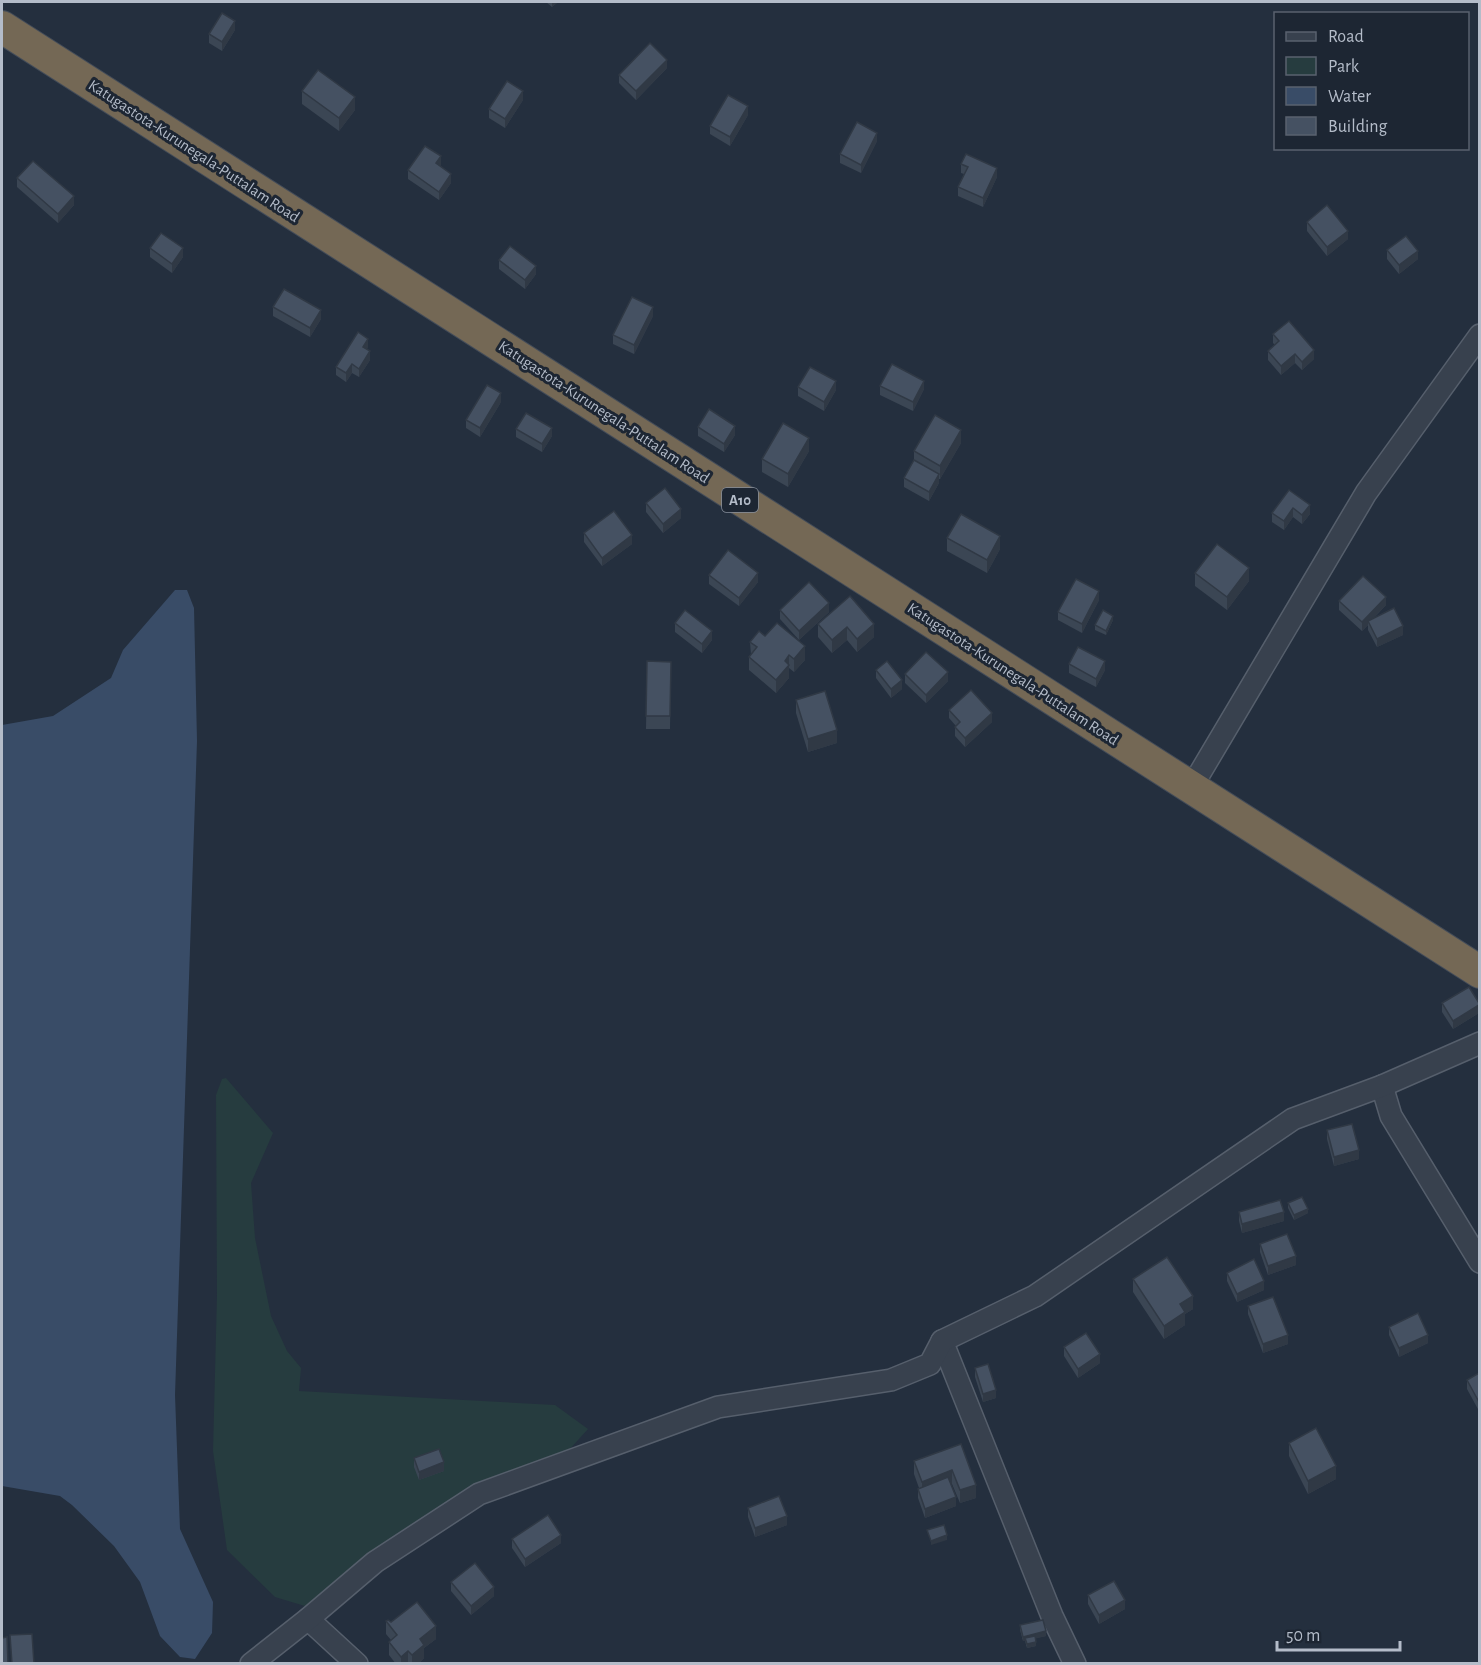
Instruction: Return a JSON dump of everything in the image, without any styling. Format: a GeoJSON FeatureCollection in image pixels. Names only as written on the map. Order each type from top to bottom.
{"type":"FeatureCollection","features":[{"type":"Feature","properties":{"kind":"highway","name":"Katugastota-Kurunegala-Puttalam Road"},"geometry":{"type":"LineString","coordinates":[[2,27],[1479,972]]}},
{"type":"Feature","properties":{"kind":"street"},"geometry":{"type":"LineString","coordinates":[[1191,788],[1366,493],[1479,335]]}},
{"type":"Feature","properties":{"kind":"street"},"geometry":{"type":"LineString","coordinates":[[251,1664],[375,1562],[479,1494],[718,1407],[891,1380],[930,1364],[942,1341],[1035,1296],[1293,1119],[1382,1086],[1479,1043]]}},
{"type":"Feature","properties":{"kind":"street"},"geometry":{"type":"LineString","coordinates":[[1382,1086],[1391,1116],[1479,1262]]}},
{"type":"Feature","properties":{"kind":"street"},"geometry":{"type":"LineString","coordinates":[[942,1341],[1052,1616],[1075,1664]]}},
{"type":"Feature","properties":{"kind":"street"},"geometry":{"type":"LineString","coordinates":[[308,1619],[357,1664]]}},
{"type":"Feature","properties":{"kind":"green space"},"geometry":{"type":"Polygon","coordinates":[[[226,1078],[273,1133],[251,1183],[255,1238],[271,1316],[287,1351],[301,1368],[299,1391],[555,1405],[588,1429],[569,1450],[431,1513],[305,1606],[275,1597],[227,1550],[213,1451],[217,1295],[216,1095],[222,1079],[226,1078]]]}},
{"type":"Feature","properties":{"kind":"water"},"geometry":{"type":"Polygon","coordinates":[[[175,590],[187,590],[194,608],[197,741],[175,1395],[180,1529],[213,1602],[212,1633],[195,1659],[180,1657],[160,1636],[140,1582],[114,1546],[72,1505],[60,1496],[2,1486],[2,725],[53,716],[111,678],[123,650],[175,590]]]}},
{"type":"Feature","properties":{"kind":"building"},"geometry":{"type":"Polygon","coordinates":[[[222,13],[235,21],[222,42],[209,34],[222,13]]]}},
{"type":"Feature","properties":{"kind":"building"},"geometry":{"type":"Polygon","coordinates":[[[650,43],[667,60],[636,91],[619,75],[650,43]]]}},
{"type":"Feature","properties":{"kind":"building"},"geometry":{"type":"Polygon","coordinates":[[[318,70],[355,97],[339,118],[302,91],[318,70]]]}},
{"type":"Feature","properties":{"kind":"building"},"geometry":{"type":"Polygon","coordinates":[[[507,81],[523,91],[505,119],[489,109],[507,81]]]}},
{"type":"Feature","properties":{"kind":"building"},"geometry":{"type":"Polygon","coordinates":[[[728,95],[748,106],[730,137],[710,126],[728,95]]]}},
{"type":"Feature","properties":{"kind":"building"},"geometry":{"type":"Polygon","coordinates":[[[857,122],[877,133],[861,165],[840,154],[857,122]]]}},
{"type":"Feature","properties":{"kind":"building"},"geometry":{"type":"Polygon","coordinates":[[[425,146],[441,156],[436,163],[451,174],[439,192],[408,170],[425,146]]]}},
{"type":"Feature","properties":{"kind":"building"},"geometry":{"type":"Polygon","coordinates":[[[966,154],[997,168],[983,198],[958,187],[968,167],[961,164],[966,154]]]}},
{"type":"Feature","properties":{"kind":"building"},"geometry":{"type":"Polygon","coordinates":[[[33,161],[74,196],[58,214],[17,178],[33,161]]]}},
{"type":"Feature","properties":{"kind":"building"},"geometry":{"type":"Polygon","coordinates":[[[1327,205],[1348,231],[1327,247],[1307,222],[1327,205]]]}},
{"type":"Feature","properties":{"kind":"building"},"geometry":{"type":"Polygon","coordinates":[[[161,233],[183,248],[172,264],[150,248],[161,233]]]}},
{"type":"Feature","properties":{"kind":"building"},"geometry":{"type":"Polygon","coordinates":[[[1406,236],[1418,251],[1399,265],[1387,250],[1406,236]]]}},
{"type":"Feature","properties":{"kind":"building"},"geometry":{"type":"Polygon","coordinates":[[[510,246],[536,266],[525,280],[499,260],[510,246]]]}},
{"type":"Feature","properties":{"kind":"building"},"geometry":{"type":"Polygon","coordinates":[[[284,289],[321,310],[310,328],[273,307],[284,289]]]}},
{"type":"Feature","properties":{"kind":"building"},"geometry":{"type":"Polygon","coordinates":[[[632,297],[653,307],[634,345],[613,335],[632,297]]]}},
{"type":"Feature","properties":{"kind":"building"},"geometry":{"type":"Polygon","coordinates":[[[1289,321],[1314,350],[1302,362],[1295,354],[1281,366],[1268,351],[1279,341],[1273,334],[1289,321]]]}},
{"type":"Feature","properties":{"kind":"building"},"geometry":{"type":"Polygon","coordinates":[[[358,332],[368,339],[363,347],[370,351],[359,369],[352,364],[346,373],[336,367],[358,332]]]}},
{"type":"Feature","properties":{"kind":"building"},"geometry":{"type":"Polygon","coordinates":[[[892,364],[924,381],[913,402],[880,386],[892,364]]]}},
{"type":"Feature","properties":{"kind":"building"},"geometry":{"type":"Polygon","coordinates":[[[810,367],[836,381],[824,402],[798,387],[810,367]]]}},
{"type":"Feature","properties":{"kind":"building"},"geometry":{"type":"Polygon","coordinates":[[[487,385],[501,393],[480,428],[466,420],[487,385]]]}},
{"type":"Feature","properties":{"kind":"building"},"geometry":{"type":"Polygon","coordinates":[[[709,409],[735,426],[724,444],[698,427],[709,409]]]}},
{"type":"Feature","properties":{"kind":"building"},"geometry":{"type":"Polygon","coordinates":[[[526,413],[552,428],[542,444],[516,429],[526,413]]]}},
{"type":"Feature","properties":{"kind":"building"},"geometry":{"type":"Polygon","coordinates":[[[935,415],[961,430],[940,466],[914,451],[935,415]]]}},
{"type":"Feature","properties":{"kind":"building"},"geometry":{"type":"Polygon","coordinates":[[[783,423],[809,438],[788,474],[762,459],[783,423]]]}},
{"type":"Feature","properties":{"kind":"building"},"geometry":{"type":"Polygon","coordinates":[[[914,460],[939,474],[929,492],[904,478],[914,460]]]}},
{"type":"Feature","properties":{"kind":"building"},"geometry":{"type":"Polygon","coordinates":[[[665,488],[681,509],[663,524],[646,503],[665,488]]]}},
{"type":"Feature","properties":{"kind":"building"},"geometry":{"type":"Polygon","coordinates":[[[1289,490],[1310,505],[1302,515],[1293,508],[1284,521],[1272,513],[1289,490]]]}},
{"type":"Feature","properties":{"kind":"building"},"geometry":{"type":"Polygon","coordinates":[[[614,511],[632,535],[602,558],[584,533],[614,511]]]}},
{"type":"Feature","properties":{"kind":"building"},"geometry":{"type":"Polygon","coordinates":[[[961,514],[1000,536],[987,560],[947,538],[961,514]]]}},
{"type":"Feature","properties":{"kind":"building"},"geometry":{"type":"Polygon","coordinates":[[[1217,544],[1249,568],[1227,597],[1195,573],[1217,544]]]}},
{"type":"Feature","properties":{"kind":"building"},"geometry":{"type":"Polygon","coordinates":[[[728,550],[758,573],[739,598],[709,575],[728,550]]]}},
{"type":"Feature","properties":{"kind":"building"},"geometry":{"type":"Polygon","coordinates":[[[1363,576],[1386,597],[1362,622],[1339,601],[1363,576]]]}},
{"type":"Feature","properties":{"kind":"building"},"geometry":{"type":"Polygon","coordinates":[[[1076,579],[1099,591],[1082,624],[1058,612],[1076,579]]]}},
{"type":"Feature","properties":{"kind":"building"},"geometry":{"type":"Polygon","coordinates":[[[809,582],[829,603],[799,631],[780,610],[809,582]]]}},
{"type":"Feature","properties":{"kind":"building"},"geometry":{"type":"Polygon","coordinates":[[[850,596],[874,624],[857,639],[847,627],[832,640],[818,624],[850,596]]]}},
{"type":"Feature","properties":{"kind":"building"},"geometry":{"type":"Polygon","coordinates":[[[1394,608],[1403,626],[1377,639],[1368,621],[1394,608]]]}},
{"type":"Feature","properties":{"kind":"building"},"geometry":{"type":"Polygon","coordinates":[[[685,610],[712,631],[702,644],[675,623],[685,610]]]}},
{"type":"Feature","properties":{"kind":"building"},"geometry":{"type":"Polygon","coordinates":[[[1103,610],[1113,616],[1106,631],[1095,625],[1103,610]]]}},
{"type":"Feature","properties":{"kind":"building"},"geometry":{"type":"Polygon","coordinates":[[[777,623],[805,646],[794,659],[789,655],[785,661],[789,665],[776,680],[749,657],[757,647],[750,642],[759,631],[765,636],[777,623]]]}},
{"type":"Feature","properties":{"kind":"building"},"geometry":{"type":"Polygon","coordinates":[[[1078,647],[1105,661],[1096,679],[1069,664],[1078,647]]]}},
{"type":"Feature","properties":{"kind":"building"},"geometry":{"type":"Polygon","coordinates":[[[926,652],[948,672],[926,695],[905,674],[926,652]]]}},
{"type":"Feature","properties":{"kind":"building"},"geometry":{"type":"Polygon","coordinates":[[[647,661],[671,662],[670,716],[646,716],[647,661]]]}},
{"type":"Feature","properties":{"kind":"building"},"geometry":{"type":"Polygon","coordinates":[[[887,661],[902,680],[891,689],[876,670],[887,661]]]}},
{"type":"Feature","properties":{"kind":"building"},"geometry":{"type":"Polygon","coordinates":[[[971,690],[992,713],[965,738],[955,727],[960,722],[949,710],[971,690]]]}},
{"type":"Feature","properties":{"kind":"building"},"geometry":{"type":"Polygon","coordinates":[[[825,691],[837,730],[808,739],[796,700],[825,691]]]}},
{"type":"Feature","properties":{"kind":"building"},"geometry":{"type":"Polygon","coordinates":[[[1469,987],[1479,1005],[1453,1021],[1442,1003],[1469,987]]]}},
{"type":"Feature","properties":{"kind":"building"},"geometry":{"type":"Polygon","coordinates":[[[1352,1124],[1359,1150],[1334,1157],[1327,1130],[1352,1124]]]}},
{"type":"Feature","properties":{"kind":"building"},"geometry":{"type":"Polygon","coordinates":[[[1302,1197],[1308,1209],[1294,1215],[1288,1203],[1302,1197]]]}},
{"type":"Feature","properties":{"kind":"building"},"geometry":{"type":"Polygon","coordinates":[[[1280,1200],[1284,1212],[1242,1224],[1239,1212],[1280,1200]]]}},
{"type":"Feature","properties":{"kind":"building"},"geometry":{"type":"Polygon","coordinates":[[[1287,1234],[1296,1256],[1268,1266],[1260,1244],[1287,1234]]]}},
{"type":"Feature","properties":{"kind":"building"},"geometry":{"type":"Polygon","coordinates":[[[1167,1257],[1193,1296],[1180,1304],[1185,1312],[1164,1326],[1133,1279],[1167,1257]]]}},
{"type":"Feature","properties":{"kind":"building"},"geometry":{"type":"Polygon","coordinates":[[[1254,1259],[1264,1281],[1237,1294],[1227,1273],[1254,1259]]]}},
{"type":"Feature","properties":{"kind":"building"},"geometry":{"type":"Polygon","coordinates":[[[1273,1297],[1288,1335],[1263,1344],[1248,1306],[1273,1297]]]}},
{"type":"Feature","properties":{"kind":"building"},"geometry":{"type":"Polygon","coordinates":[[[1418,1313],[1428,1335],[1399,1348],[1389,1327],[1418,1313]]]}},
{"type":"Feature","properties":{"kind":"building"},"geometry":{"type":"Polygon","coordinates":[[[1086,1333],[1100,1354],[1078,1369],[1064,1347],[1086,1333]]]}},
{"type":"Feature","properties":{"kind":"building"},"geometry":{"type":"Polygon","coordinates":[[[988,1364],[996,1390],[983,1394],[975,1368],[988,1364]]]}},
{"type":"Feature","properties":{"kind":"building"},"geometry":{"type":"Polygon","coordinates":[[[1479,1373],[1479,1402],[1467,1380],[1479,1373]]]}},
{"type":"Feature","properties":{"kind":"building"},"geometry":{"type":"Polygon","coordinates":[[[1316,1428],[1336,1466],[1308,1481],[1289,1443],[1316,1428]]]}},
{"type":"Feature","properties":{"kind":"building"},"geometry":{"type":"Polygon","coordinates":[[[961,1444],[976,1485],[960,1490],[952,1470],[922,1482],[914,1461],[961,1444]]]}},
{"type":"Feature","properties":{"kind":"building"},"geometry":{"type":"Polygon","coordinates":[[[439,1449],[444,1462],[419,1472],[414,1458],[439,1449]]]}},
{"type":"Feature","properties":{"kind":"building"},"geometry":{"type":"Polygon","coordinates":[[[948,1477],[956,1497],[925,1509],[918,1489],[948,1477]]]}},
{"type":"Feature","properties":{"kind":"building"},"geometry":{"type":"Polygon","coordinates":[[[779,1496],[787,1516],[755,1528],[748,1508],[779,1496]]]}},
{"type":"Feature","properties":{"kind":"building"},"geometry":{"type":"Polygon","coordinates":[[[548,1515],[561,1535],[525,1559],[512,1539],[548,1515]]]}},
{"type":"Feature","properties":{"kind":"building"},"geometry":{"type":"Polygon","coordinates":[[[944,1525],[947,1535],[931,1541],[927,1530],[944,1525]]]}},
{"type":"Feature","properties":{"kind":"building"},"geometry":{"type":"Polygon","coordinates":[[[475,1563],[494,1587],[471,1606],[451,1582],[475,1563]]]}},
{"type":"Feature","properties":{"kind":"building"},"geometry":{"type":"Polygon","coordinates":[[[1114,1581],[1125,1600],[1099,1615],[1088,1595],[1114,1581]]]}},
{"type":"Feature","properties":{"kind":"building"},"geometry":{"type":"Polygon","coordinates":[[[417,1602],[436,1626],[420,1639],[424,1645],[412,1655],[408,1651],[401,1657],[389,1642],[397,1635],[386,1621],[391,1622],[417,1602]]]}},
{"type":"Feature","properties":{"kind":"building"},"geometry":{"type":"Polygon","coordinates":[[[1043,1620],[1046,1631],[1023,1637],[1020,1625],[1043,1620]]]}},
{"type":"Feature","properties":{"kind":"building"},"geometry":{"type":"Polygon","coordinates":[[[32,1634],[34,1664],[12,1664],[10,1635],[32,1634]]]}},
{"type":"Feature","properties":{"kind":"building"},"geometry":{"type":"Polygon","coordinates":[[[1035,1636],[1036,1642],[1027,1644],[1025,1638],[1035,1636]]]}},
{"type":"Feature","properties":{"kind":"building"},"geometry":{"type":"Polygon","coordinates":[[[7,1637],[8,1664],[2,1664],[2,1638],[7,1637]]]}}]}
